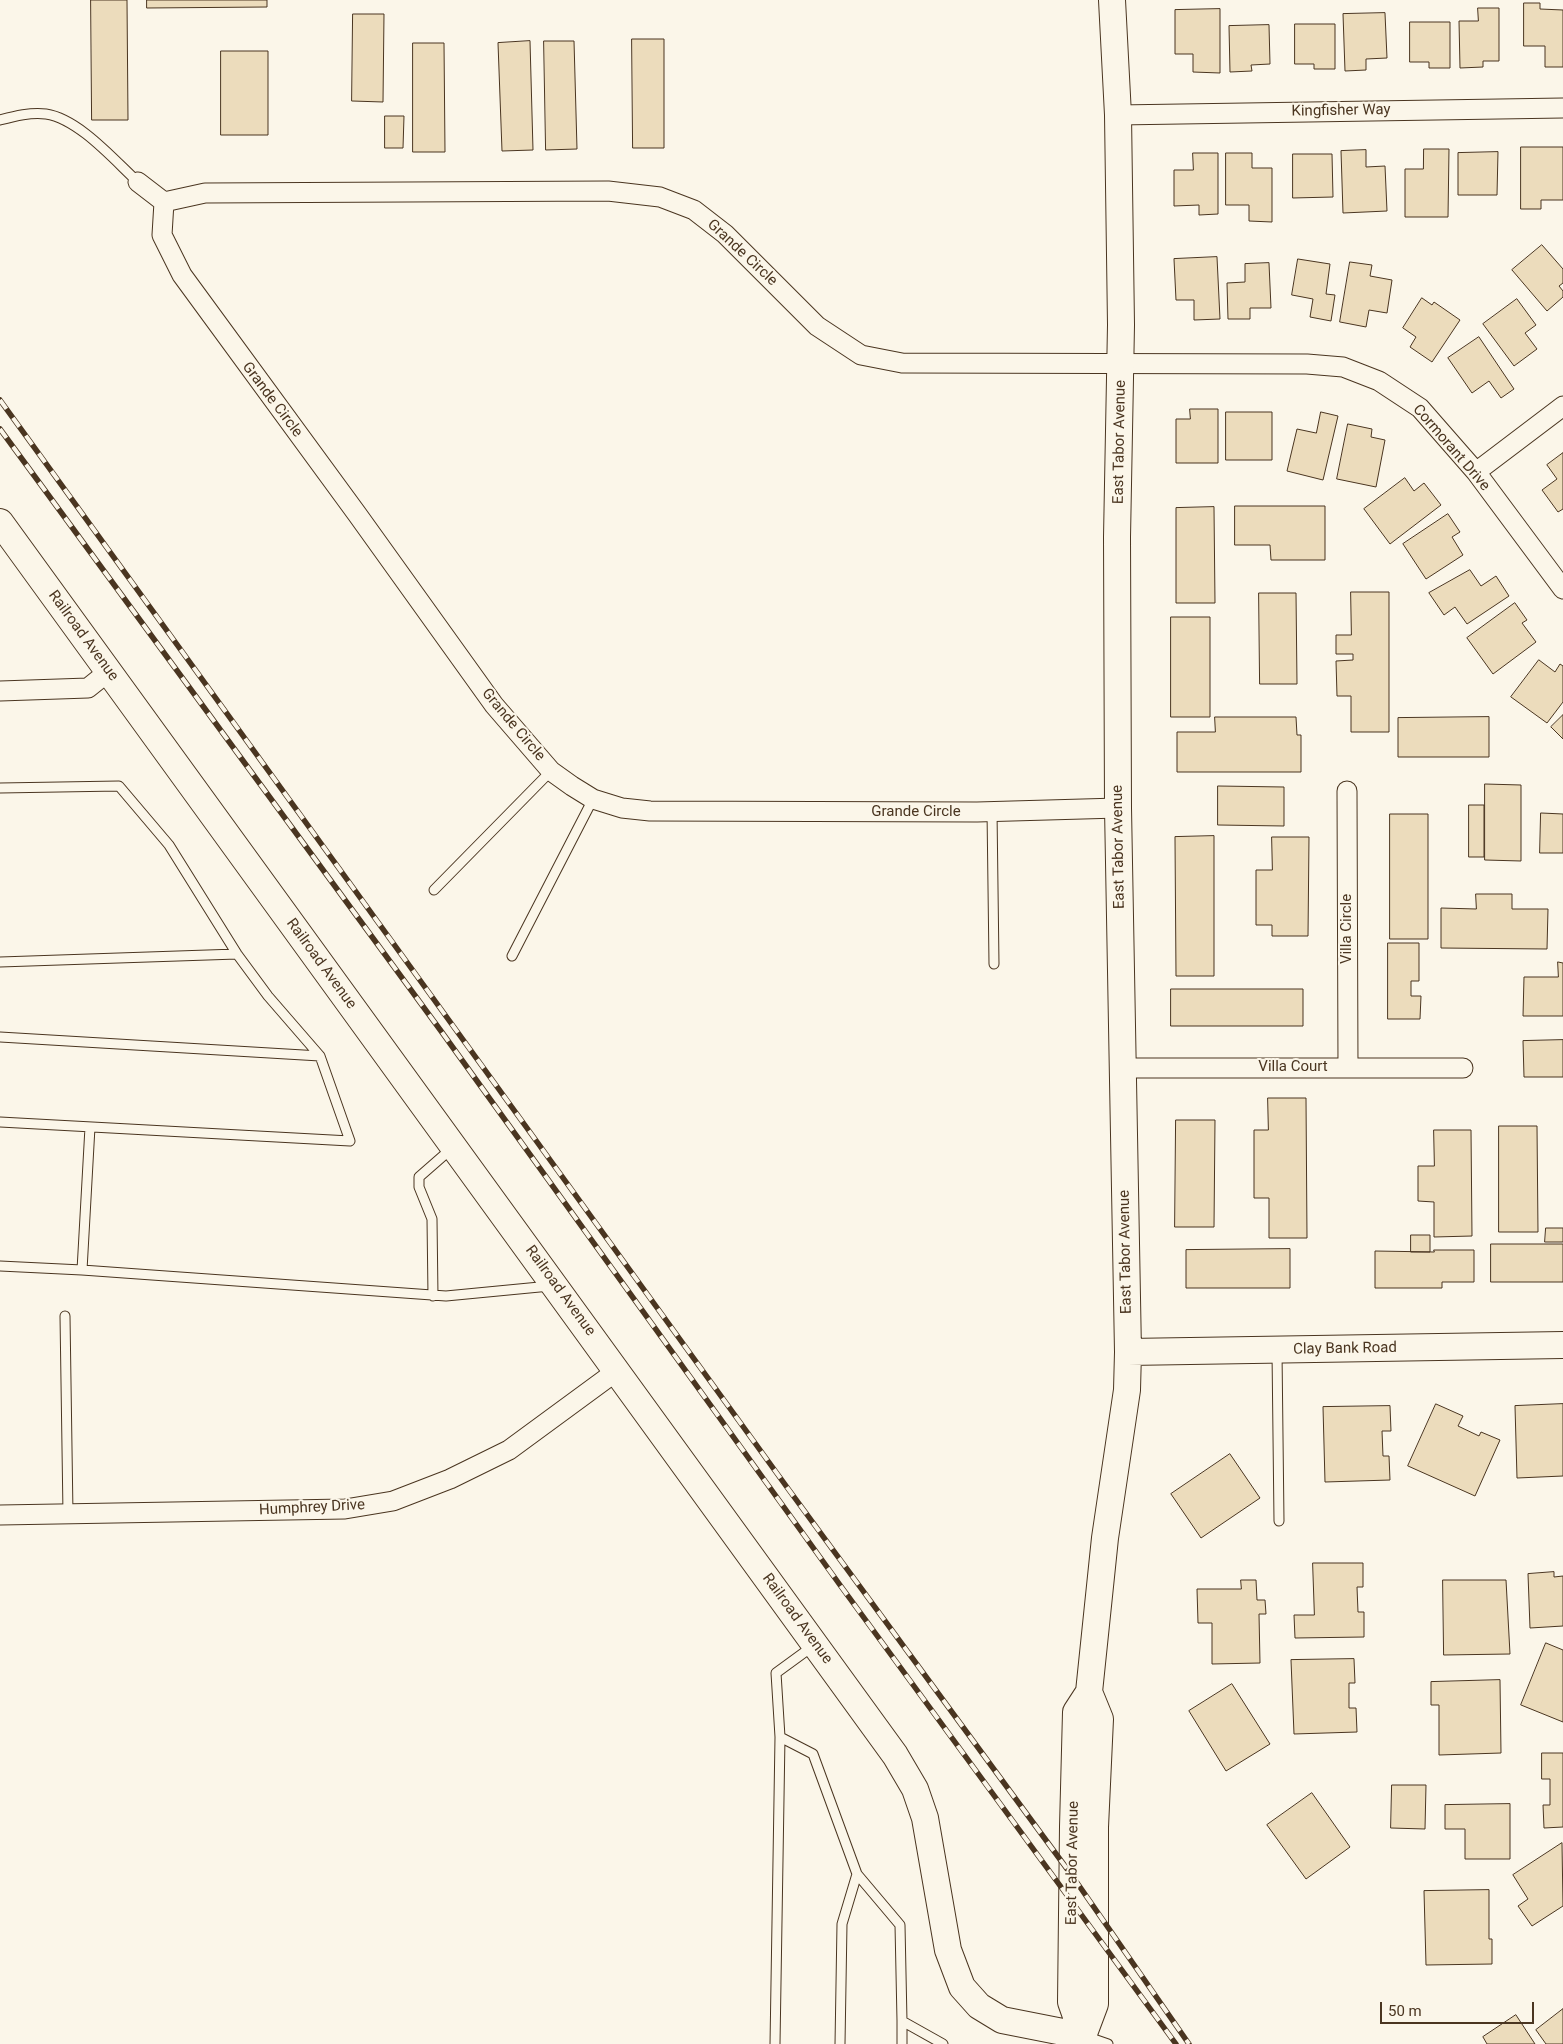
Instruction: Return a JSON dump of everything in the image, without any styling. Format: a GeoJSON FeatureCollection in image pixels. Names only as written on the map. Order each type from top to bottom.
{"type":"FeatureCollection","features":[{"type":"Feature","properties":{"kind":"main road","name":"East Tabor Avenue"},"geometry":{"type":"LineString","coordinates":[[1083,2040],[1096,2004],[1095,1827],[1100,1719],[1089,1692],[1105,1538],[1127,1390],[1128,1352],[1118,808],[1117,537],[1121,365],[1118,115],[1112,0]]}},
{"type":"Feature","properties":{"kind":"main road","name":"Railroad Avenue"},"geometry":{"type":"LineString","coordinates":[[0,522],[618,1370],[895,1755],[915,1789],[925,1818],[948,1950],[962,1987],[979,2006],[1002,2020],[1083,2040]]}},
{"type":"Feature","properties":{"kind":"main road","name":"Clay Bank Road"},"geometry":{"type":"LineString","coordinates":[[1128,1352],[1563,1346]]}},
{"type":"Feature","properties":{"kind":"street","name":"Kingfisher Way"},"geometry":{"type":"LineString","coordinates":[[1118,115],[1563,108]]}},
{"type":"Feature","properties":{"kind":"street"},"geometry":{"type":"LineString","coordinates":[[138,182],[164,202]]}},
{"type":"Feature","properties":{"kind":"street","name":"Grande Circle"},"geometry":{"type":"LineString","coordinates":[[1118,808],[992,811],[650,811],[622,808],[593,799],[552,771],[494,705],[182,275],[162,234],[164,202],[205,193],[608,191],[660,197],[694,210],[725,234],[817,326],[861,355],[902,363],[1121,365]]}},
{"type":"Feature","properties":{"kind":"street","name":"Cormorant Drive"},"geometry":{"type":"LineString","coordinates":[[1121,365],[1307,364],[1343,367],[1380,381],[1420,408],[1476,472],[1563,589]]}},
{"type":"Feature","properties":{"kind":"street"},"geometry":{"type":"LineString","coordinates":[[1476,472],[1563,406]]}},
{"type":"Feature","properties":{"kind":"street"},"geometry":{"type":"LineString","coordinates":[[0,691],[88,688],[108,672]]}},
{"type":"Feature","properties":{"kind":"street","name":"Villa Circle"},"geometry":{"type":"LineString","coordinates":[[1347,791],[1348,1067]]}},
{"type":"Feature","properties":{"kind":"street","name":"Villa Court"},"geometry":{"type":"LineString","coordinates":[[1124,1068],[1463,1068]]}},
{"type":"Feature","properties":{"kind":"street","name":"Humphrey Drive"},"geometry":{"type":"LineString","coordinates":[[0,1515],[345,1509],[393,1501],[450,1479],[509,1450],[618,1370]]}},
{"type":"Feature","properties":{"kind":"lane"},"geometry":{"type":"LineString","coordinates":[[0,120],[25,114],[47,114],[76,125],[138,182]]}},
{"type":"Feature","properties":{"kind":"lane"},"geometry":{"type":"LineString","coordinates":[[434,890],[552,771]]}},
{"type":"Feature","properties":{"kind":"lane"},"geometry":{"type":"LineString","coordinates":[[0,788],[119,786],[169,845],[237,954],[268,996],[320,1056],[350,1141],[0,1122]]}},
{"type":"Feature","properties":{"kind":"lane"},"geometry":{"type":"LineString","coordinates":[[512,956],[593,799]]}},
{"type":"Feature","properties":{"kind":"lane"},"geometry":{"type":"LineString","coordinates":[[992,811],[994,964]]}},
{"type":"Feature","properties":{"kind":"lane"},"geometry":{"type":"LineString","coordinates":[[0,962],[237,954]]}},
{"type":"Feature","properties":{"kind":"lane"},"geometry":{"type":"LineString","coordinates":[[0,1038],[320,1056]]}},
{"type":"Feature","properties":{"kind":"lane"},"geometry":{"type":"LineString","coordinates":[[82,1270],[90,1127]]}},
{"type":"Feature","properties":{"kind":"lane"},"geometry":{"type":"LineString","coordinates":[[433,1296],[432,1219],[420,1187],[419,1177],[454,1146]]}},
{"type":"Feature","properties":{"kind":"lane"},"geometry":{"type":"LineString","coordinates":[[0,1266],[82,1270],[433,1296],[555,1285]]}},
{"type":"Feature","properties":{"kind":"lane"},"geometry":{"type":"LineString","coordinates":[[65,1316],[68,1514]]}},
{"type":"Feature","properties":{"kind":"lane"},"geometry":{"type":"LineString","coordinates":[[1277,1350],[1279,1521]]}},
{"type":"Feature","properties":{"kind":"lane"},"geometry":{"type":"LineString","coordinates":[[775,2044],[780,1737],[776,1674],[815,1644]]}},
{"type":"Feature","properties":{"kind":"lane"},"geometry":{"type":"LineString","coordinates":[[780,1737],[813,1754],[857,1874],[900,1925],[902,2044]]}},
{"type":"Feature","properties":{"kind":"lane"},"geometry":{"type":"LineString","coordinates":[[840,2044],[842,1924],[857,1874]]}},
{"type":"Feature","properties":{"kind":"lane"},"geometry":{"type":"LineString","coordinates":[[902,2021],[943,2044]]}},
{"type":"Feature","properties":{"kind":"lane"},"geometry":{"type":"LineString","coordinates":[[1083,2040],[1108,2044]]}},
{"type":"Feature","properties":{"kind":"building"},"geometry":{"type":"Polygon","coordinates":[[[91,0],[127,0],[128,120],[92,120],[91,0]]]}},
{"type":"Feature","properties":{"kind":"building"},"geometry":{"type":"Polygon","coordinates":[[[147,0],[267,0],[267,7],[147,8],[147,0]]]}},
{"type":"Feature","properties":{"kind":"building"},"geometry":{"type":"Polygon","coordinates":[[[1524,3],[1540,3],[1540,9],[1563,10],[1563,67],[1545,67],[1545,46],[1524,46],[1524,3]]]}},
{"type":"Feature","properties":{"kind":"building"},"geometry":{"type":"Polygon","coordinates":[[[1478,8],[1499,8],[1499,61],[1483,61],[1483,67],[1460,68],[1459,21],[1478,21],[1478,8]]]}},
{"type":"Feature","properties":{"kind":"building"},"geometry":{"type":"Polygon","coordinates":[[[1220,9],[1220,73],[1193,72],[1193,54],[1175,54],[1175,10],[1220,9]]]}},
{"type":"Feature","properties":{"kind":"building"},"geometry":{"type":"Polygon","coordinates":[[[1385,13],[1387,58],[1366,59],[1366,70],[1345,71],[1343,14],[1385,13]]]}},
{"type":"Feature","properties":{"kind":"building"},"geometry":{"type":"Polygon","coordinates":[[[353,14],[384,14],[383,102],[352,101],[353,14]]]}},
{"type":"Feature","properties":{"kind":"building"},"geometry":{"type":"Polygon","coordinates":[[[1410,22],[1450,22],[1450,68],[1429,68],[1429,62],[1410,62],[1410,22]]]}},
{"type":"Feature","properties":{"kind":"building"},"geometry":{"type":"Polygon","coordinates":[[[1295,24],[1335,24],[1335,69],[1314,69],[1314,64],[1295,64],[1295,24]]]}},
{"type":"Feature","properties":{"kind":"building"},"geometry":{"type":"Polygon","coordinates":[[[1269,25],[1270,64],[1251,65],[1252,71],[1230,72],[1229,26],[1269,25]]]}},
{"type":"Feature","properties":{"kind":"building"},"geometry":{"type":"Polygon","coordinates":[[[632,39],[664,39],[664,148],[633,148],[632,39]]]}},
{"type":"Feature","properties":{"kind":"building"},"geometry":{"type":"Polygon","coordinates":[[[530,41],[533,150],[502,151],[498,43],[530,41]]]}},
{"type":"Feature","properties":{"kind":"building"},"geometry":{"type":"Polygon","coordinates":[[[544,41],[574,41],[577,149],[546,150],[544,41]]]}},
{"type":"Feature","properties":{"kind":"building"},"geometry":{"type":"Polygon","coordinates":[[[413,43],[444,43],[445,152],[413,152],[413,43]]]}},
{"type":"Feature","properties":{"kind":"building"},"geometry":{"type":"Polygon","coordinates":[[[221,51],[268,51],[268,135],[221,135],[221,51]]]}},
{"type":"Feature","properties":{"kind":"building"},"geometry":{"type":"Polygon","coordinates":[[[385,116],[404,116],[403,148],[385,148],[385,116]]]}},
{"type":"Feature","properties":{"kind":"building"},"geometry":{"type":"Polygon","coordinates":[[[1521,147],[1563,147],[1563,200],[1541,200],[1541,209],[1521,209],[1521,147]]]}},
{"type":"Feature","properties":{"kind":"building"},"geometry":{"type":"Polygon","coordinates":[[[1424,149],[1449,149],[1448,217],[1405,217],[1405,169],[1423,169],[1424,149]]]}},
{"type":"Feature","properties":{"kind":"building"},"geometry":{"type":"Polygon","coordinates":[[[1366,150],[1366,167],[1385,166],[1387,211],[1343,213],[1341,151],[1366,150]]]}},
{"type":"Feature","properties":{"kind":"building"},"geometry":{"type":"Polygon","coordinates":[[[1498,152],[1497,195],[1458,195],[1458,153],[1498,152]]]}},
{"type":"Feature","properties":{"kind":"building"},"geometry":{"type":"Polygon","coordinates":[[[1193,153],[1218,153],[1218,214],[1199,215],[1199,205],[1174,206],[1174,170],[1193,170],[1193,153]]]}},
{"type":"Feature","properties":{"kind":"building"},"geometry":{"type":"Polygon","coordinates":[[[1226,153],[1252,153],[1252,168],[1272,168],[1272,222],[1249,221],[1249,205],[1226,205],[1226,153]]]}},
{"type":"Feature","properties":{"kind":"building"},"geometry":{"type":"Polygon","coordinates":[[[1293,154],[1332,154],[1333,197],[1293,198],[1293,154]]]}},
{"type":"Feature","properties":{"kind":"building"},"geometry":{"type":"Polygon","coordinates":[[[1542,245],[1563,269],[1563,283],[1559,286],[1563,291],[1563,297],[1547,311],[1512,270],[1542,245]]]}},
{"type":"Feature","properties":{"kind":"building"},"geometry":{"type":"Polygon","coordinates":[[[1217,257],[1220,319],[1194,320],[1194,300],[1176,300],[1174,259],[1217,257]]]}},
{"type":"Feature","properties":{"kind":"building"},"geometry":{"type":"Polygon","coordinates":[[[1298,259],[1330,264],[1326,294],[1335,295],[1331,321],[1310,317],[1313,299],[1292,295],[1298,259]]]}},
{"type":"Feature","properties":{"kind":"building"},"geometry":{"type":"Polygon","coordinates":[[[1350,262],[1372,265],[1370,276],[1392,280],[1387,313],[1369,310],[1366,327],[1340,322],[1350,262]]]}},
{"type":"Feature","properties":{"kind":"building"},"geometry":{"type":"Polygon","coordinates":[[[1269,263],[1271,308],[1250,308],[1250,319],[1228,319],[1227,283],[1245,282],[1245,264],[1269,263]]]}},
{"type":"Feature","properties":{"kind":"building"},"geometry":{"type":"Polygon","coordinates":[[[1422,298],[1432,305],[1434,302],[1460,320],[1432,362],[1410,347],[1416,337],[1403,328],[1422,298]]]}},
{"type":"Feature","properties":{"kind":"building"},"geometry":{"type":"Polygon","coordinates":[[[1517,299],[1536,325],[1525,333],[1537,349],[1514,366],[1483,324],[1517,299]]]}},
{"type":"Feature","properties":{"kind":"building"},"geometry":{"type":"Polygon","coordinates":[[[1479,337],[1514,389],[1501,398],[1489,381],[1472,393],[1448,358],[1479,337]]]}},
{"type":"Feature","properties":{"kind":"building"},"geometry":{"type":"Polygon","coordinates":[[[1190,409],[1218,409],[1218,463],[1176,463],[1176,419],[1190,419],[1190,409]]]}},
{"type":"Feature","properties":{"kind":"building"},"geometry":{"type":"Polygon","coordinates":[[[1226,412],[1272,412],[1272,460],[1226,460],[1226,412]]]}},
{"type":"Feature","properties":{"kind":"building"},"geometry":{"type":"Polygon","coordinates":[[[1321,412],[1338,416],[1323,480],[1287,471],[1297,429],[1316,433],[1321,412]]]}},
{"type":"Feature","properties":{"kind":"building"},"geometry":{"type":"Polygon","coordinates":[[[1348,424],[1372,429],[1371,437],[1385,440],[1376,487],[1337,479],[1348,424]]]}},
{"type":"Feature","properties":{"kind":"building"},"geometry":{"type":"Polygon","coordinates":[[[1563,453],[1563,509],[1558,512],[1542,490],[1557,479],[1547,465],[1563,453]]]}},
{"type":"Feature","properties":{"kind":"building"},"geometry":{"type":"Polygon","coordinates":[[[1405,478],[1414,491],[1424,483],[1441,505],[1390,544],[1364,509],[1405,478]]]}},
{"type":"Feature","properties":{"kind":"building"},"geometry":{"type":"Polygon","coordinates":[[[1235,506],[1325,506],[1325,560],[1271,560],[1270,545],[1235,545],[1235,506]]]}},
{"type":"Feature","properties":{"kind":"building"},"geometry":{"type":"Polygon","coordinates":[[[1214,507],[1215,603],[1176,603],[1176,508],[1214,507]]]}},
{"type":"Feature","properties":{"kind":"building"},"geometry":{"type":"Polygon","coordinates":[[[1448,514],[1460,532],[1452,537],[1463,555],[1426,579],[1403,544],[1448,514]]]}},
{"type":"Feature","properties":{"kind":"building"},"geometry":{"type":"Polygon","coordinates":[[[1470,570],[1481,586],[1496,576],[1509,596],[1467,624],[1455,607],[1444,615],[1429,593],[1470,570]]]}},
{"type":"Feature","properties":{"kind":"building"},"geometry":{"type":"Polygon","coordinates":[[[1351,592],[1389,592],[1389,732],[1351,732],[1351,696],[1337,696],[1336,661],[1353,660],[1353,654],[1336,654],[1336,635],[1351,635],[1351,592]]]}},
{"type":"Feature","properties":{"kind":"building"},"geometry":{"type":"Polygon","coordinates":[[[1259,593],[1296,593],[1297,684],[1260,684],[1259,593]]]}},
{"type":"Feature","properties":{"kind":"building"},"geometry":{"type":"Polygon","coordinates":[[[1515,603],[1527,620],[1522,623],[1536,642],[1493,674],[1467,638],[1515,603]]]}},
{"type":"Feature","properties":{"kind":"building"},"geometry":{"type":"Polygon","coordinates":[[[1171,617],[1210,617],[1210,717],[1171,717],[1171,617]]]}},
{"type":"Feature","properties":{"kind":"building"},"geometry":{"type":"Polygon","coordinates":[[[1539,660],[1555,672],[1560,664],[1563,666],[1563,702],[1547,723],[1511,697],[1539,660]]]}},
{"type":"Feature","properties":{"kind":"building"},"geometry":{"type":"Polygon","coordinates":[[[1563,715],[1563,739],[1551,727],[1563,715]]]}},
{"type":"Feature","properties":{"kind":"building"},"geometry":{"type":"Polygon","coordinates":[[[1215,717],[1296,717],[1297,735],[1301,735],[1301,772],[1177,772],[1177,732],[1215,732],[1215,717]]]}},
{"type":"Feature","properties":{"kind":"building"},"geometry":{"type":"Polygon","coordinates":[[[1489,717],[1489,757],[1398,757],[1398,718],[1489,717]]]}},
{"type":"Feature","properties":{"kind":"building"},"geometry":{"type":"Polygon","coordinates":[[[1485,784],[1521,785],[1521,861],[1485,860],[1485,784]]]}},
{"type":"Feature","properties":{"kind":"building"},"geometry":{"type":"Polygon","coordinates":[[[1218,786],[1284,787],[1284,826],[1218,825],[1218,786]]]}},
{"type":"Feature","properties":{"kind":"building"},"geometry":{"type":"Polygon","coordinates":[[[1469,805],[1484,805],[1484,857],[1469,857],[1469,805]]]}},
{"type":"Feature","properties":{"kind":"building"},"geometry":{"type":"Polygon","coordinates":[[[1541,813],[1563,814],[1563,853],[1540,853],[1541,813]]]}},
{"type":"Feature","properties":{"kind":"building"},"geometry":{"type":"Polygon","coordinates":[[[1390,814],[1428,814],[1428,939],[1390,939],[1390,814]]]}},
{"type":"Feature","properties":{"kind":"building"},"geometry":{"type":"Polygon","coordinates":[[[1214,836],[1214,976],[1176,976],[1175,837],[1214,836]]]}},
{"type":"Feature","properties":{"kind":"building"},"geometry":{"type":"Polygon","coordinates":[[[1272,837],[1309,837],[1308,936],[1272,936],[1272,925],[1256,925],[1256,870],[1272,870],[1272,837]]]}},
{"type":"Feature","properties":{"kind":"building"},"geometry":{"type":"Polygon","coordinates":[[[1476,894],[1512,894],[1512,909],[1548,909],[1547,949],[1441,948],[1441,908],[1476,909],[1476,894]]]}},
{"type":"Feature","properties":{"kind":"building"},"geometry":{"type":"Polygon","coordinates":[[[1388,943],[1419,943],[1419,981],[1411,981],[1411,996],[1421,996],[1420,1019],[1388,1019],[1388,943]]]}},
{"type":"Feature","properties":{"kind":"building"},"geometry":{"type":"Polygon","coordinates":[[[1558,962],[1563,963],[1563,1016],[1523,1016],[1524,977],[1558,977],[1558,962]]]}},
{"type":"Feature","properties":{"kind":"building"},"geometry":{"type":"Polygon","coordinates":[[[1171,989],[1303,989],[1303,1026],[1171,1026],[1171,989]]]}},
{"type":"Feature","properties":{"kind":"building"},"geometry":{"type":"Polygon","coordinates":[[[1563,1040],[1563,1077],[1524,1077],[1523,1041],[1563,1040]]]}},
{"type":"Feature","properties":{"kind":"building"},"geometry":{"type":"Polygon","coordinates":[[[1268,1098],[1306,1098],[1307,1238],[1269,1238],[1269,1198],[1254,1198],[1254,1130],[1268,1130],[1268,1098]]]}},
{"type":"Feature","properties":{"kind":"building"},"geometry":{"type":"Polygon","coordinates":[[[1176,1120],[1215,1120],[1214,1227],[1175,1227],[1176,1120]]]}},
{"type":"Feature","properties":{"kind":"building"},"geometry":{"type":"Polygon","coordinates":[[[1499,1126],[1537,1126],[1538,1232],[1499,1232],[1499,1126]]]}},
{"type":"Feature","properties":{"kind":"building"},"geometry":{"type":"Polygon","coordinates":[[[1434,1130],[1471,1130],[1472,1236],[1434,1237],[1434,1202],[1418,1201],[1418,1166],[1434,1166],[1434,1130]]]}},
{"type":"Feature","properties":{"kind":"building"},"geometry":{"type":"Polygon","coordinates":[[[1546,1228],[1563,1228],[1563,1242],[1545,1242],[1546,1228]]]}},
{"type":"Feature","properties":{"kind":"building"},"geometry":{"type":"Polygon","coordinates":[[[1411,1235],[1430,1235],[1430,1252],[1411,1252],[1411,1235]]]}},
{"type":"Feature","properties":{"kind":"building"},"geometry":{"type":"Polygon","coordinates":[[[1491,1244],[1563,1244],[1563,1282],[1491,1282],[1491,1244]]]}},
{"type":"Feature","properties":{"kind":"building"},"geometry":{"type":"Polygon","coordinates":[[[1290,1249],[1290,1288],[1186,1288],[1186,1250],[1290,1249]]]}},
{"type":"Feature","properties":{"kind":"building"},"geometry":{"type":"Polygon","coordinates":[[[1434,1250],[1474,1250],[1474,1282],[1442,1282],[1442,1288],[1375,1288],[1375,1251],[1434,1252],[1434,1250]]]}},
{"type":"Feature","properties":{"kind":"building"},"geometry":{"type":"Polygon","coordinates":[[[1436,1404],[1463,1416],[1458,1426],[1479,1436],[1481,1432],[1500,1440],[1475,1496],[1408,1466],[1436,1404]]]}},
{"type":"Feature","properties":{"kind":"building"},"geometry":{"type":"Polygon","coordinates":[[[1563,1404],[1563,1476],[1517,1478],[1515,1406],[1563,1404]]]}},
{"type":"Feature","properties":{"kind":"building"},"geometry":{"type":"Polygon","coordinates":[[[1390,1406],[1391,1431],[1382,1431],[1383,1456],[1389,1456],[1390,1480],[1325,1482],[1323,1407],[1390,1406]]]}},
{"type":"Feature","properties":{"kind":"building"},"geometry":{"type":"Polygon","coordinates":[[[1230,1454],[1260,1498],[1201,1538],[1171,1494],[1230,1454]]]}},
{"type":"Feature","properties":{"kind":"building"},"geometry":{"type":"Polygon","coordinates":[[[1313,1563],[1363,1563],[1363,1587],[1357,1587],[1358,1612],[1364,1612],[1364,1637],[1295,1638],[1294,1615],[1314,1615],[1313,1563]]]}},
{"type":"Feature","properties":{"kind":"building"},"geometry":{"type":"Polygon","coordinates":[[[1554,1572],[1554,1577],[1563,1576],[1563,1626],[1530,1628],[1528,1574],[1554,1572]]]}},
{"type":"Feature","properties":{"kind":"building"},"geometry":{"type":"Polygon","coordinates":[[[1241,1580],[1256,1580],[1257,1600],[1265,1600],[1266,1614],[1259,1614],[1260,1663],[1212,1664],[1212,1623],[1198,1623],[1197,1589],[1241,1589],[1241,1580]]]}},
{"type":"Feature","properties":{"kind":"building"},"geometry":{"type":"Polygon","coordinates":[[[1443,1580],[1506,1580],[1510,1654],[1444,1655],[1443,1580]]]}},
{"type":"Feature","properties":{"kind":"building"},"geometry":{"type":"Polygon","coordinates":[[[1546,1643],[1563,1650],[1563,1722],[1521,1705],[1546,1643]]]}},
{"type":"Feature","properties":{"kind":"building"},"geometry":{"type":"Polygon","coordinates":[[[1354,1659],[1355,1683],[1349,1683],[1349,1708],[1356,1708],[1357,1732],[1294,1734],[1291,1660],[1354,1659]]]}},
{"type":"Feature","properties":{"kind":"building"},"geometry":{"type":"Polygon","coordinates":[[[1500,1680],[1501,1753],[1439,1755],[1439,1705],[1431,1705],[1431,1682],[1500,1680]]]}},
{"type":"Feature","properties":{"kind":"building"},"geometry":{"type":"Polygon","coordinates":[[[1232,1684],[1270,1744],[1226,1771],[1189,1711],[1232,1684]]]}},
{"type":"Feature","properties":{"kind":"building"},"geometry":{"type":"Polygon","coordinates":[[[1542,1753],[1563,1753],[1563,1827],[1544,1828],[1543,1805],[1550,1805],[1550,1779],[1542,1779],[1542,1753]]]}},
{"type":"Feature","properties":{"kind":"building"},"geometry":{"type":"Polygon","coordinates":[[[1392,1785],[1426,1785],[1425,1829],[1391,1828],[1392,1785]]]}},
{"type":"Feature","properties":{"kind":"building"},"geometry":{"type":"Polygon","coordinates":[[[1312,1793],[1350,1847],[1306,1879],[1267,1825],[1312,1793]]]}},
{"type":"Feature","properties":{"kind":"building"},"geometry":{"type":"Polygon","coordinates":[[[1510,1804],[1510,1859],[1465,1859],[1465,1829],[1445,1829],[1445,1805],[1510,1804]]]}},
{"type":"Feature","properties":{"kind":"building"},"geometry":{"type":"Polygon","coordinates":[[[1562,1843],[1563,1906],[1532,1926],[1518,1906],[1528,1899],[1513,1875],[1562,1843]]]}},
{"type":"Feature","properties":{"kind":"building"},"geometry":{"type":"Polygon","coordinates":[[[1489,1890],[1489,1939],[1492,1939],[1492,1964],[1426,1965],[1424,1891],[1489,1890]]]}},
{"type":"Feature","properties":{"kind":"building"},"geometry":{"type":"Polygon","coordinates":[[[1563,2009],[1563,2044],[1546,2044],[1536,2030],[1563,2009]]]}},
{"type":"Feature","properties":{"kind":"building"},"geometry":{"type":"Polygon","coordinates":[[[1516,2015],[1535,2044],[1487,2044],[1483,2037],[1516,2015]]]}},
{"type":"Feature","properties":{"kind":"railway"},"geometry":{"type":"LineString","coordinates":[[0,400],[789,1490],[1073,1877],[1189,2044]]}},
{"type":"Feature","properties":{"kind":"railway"},"geometry":{"type":"LineString","coordinates":[[0,429],[441,1031],[840,1585],[1176,2044]]}}]}
